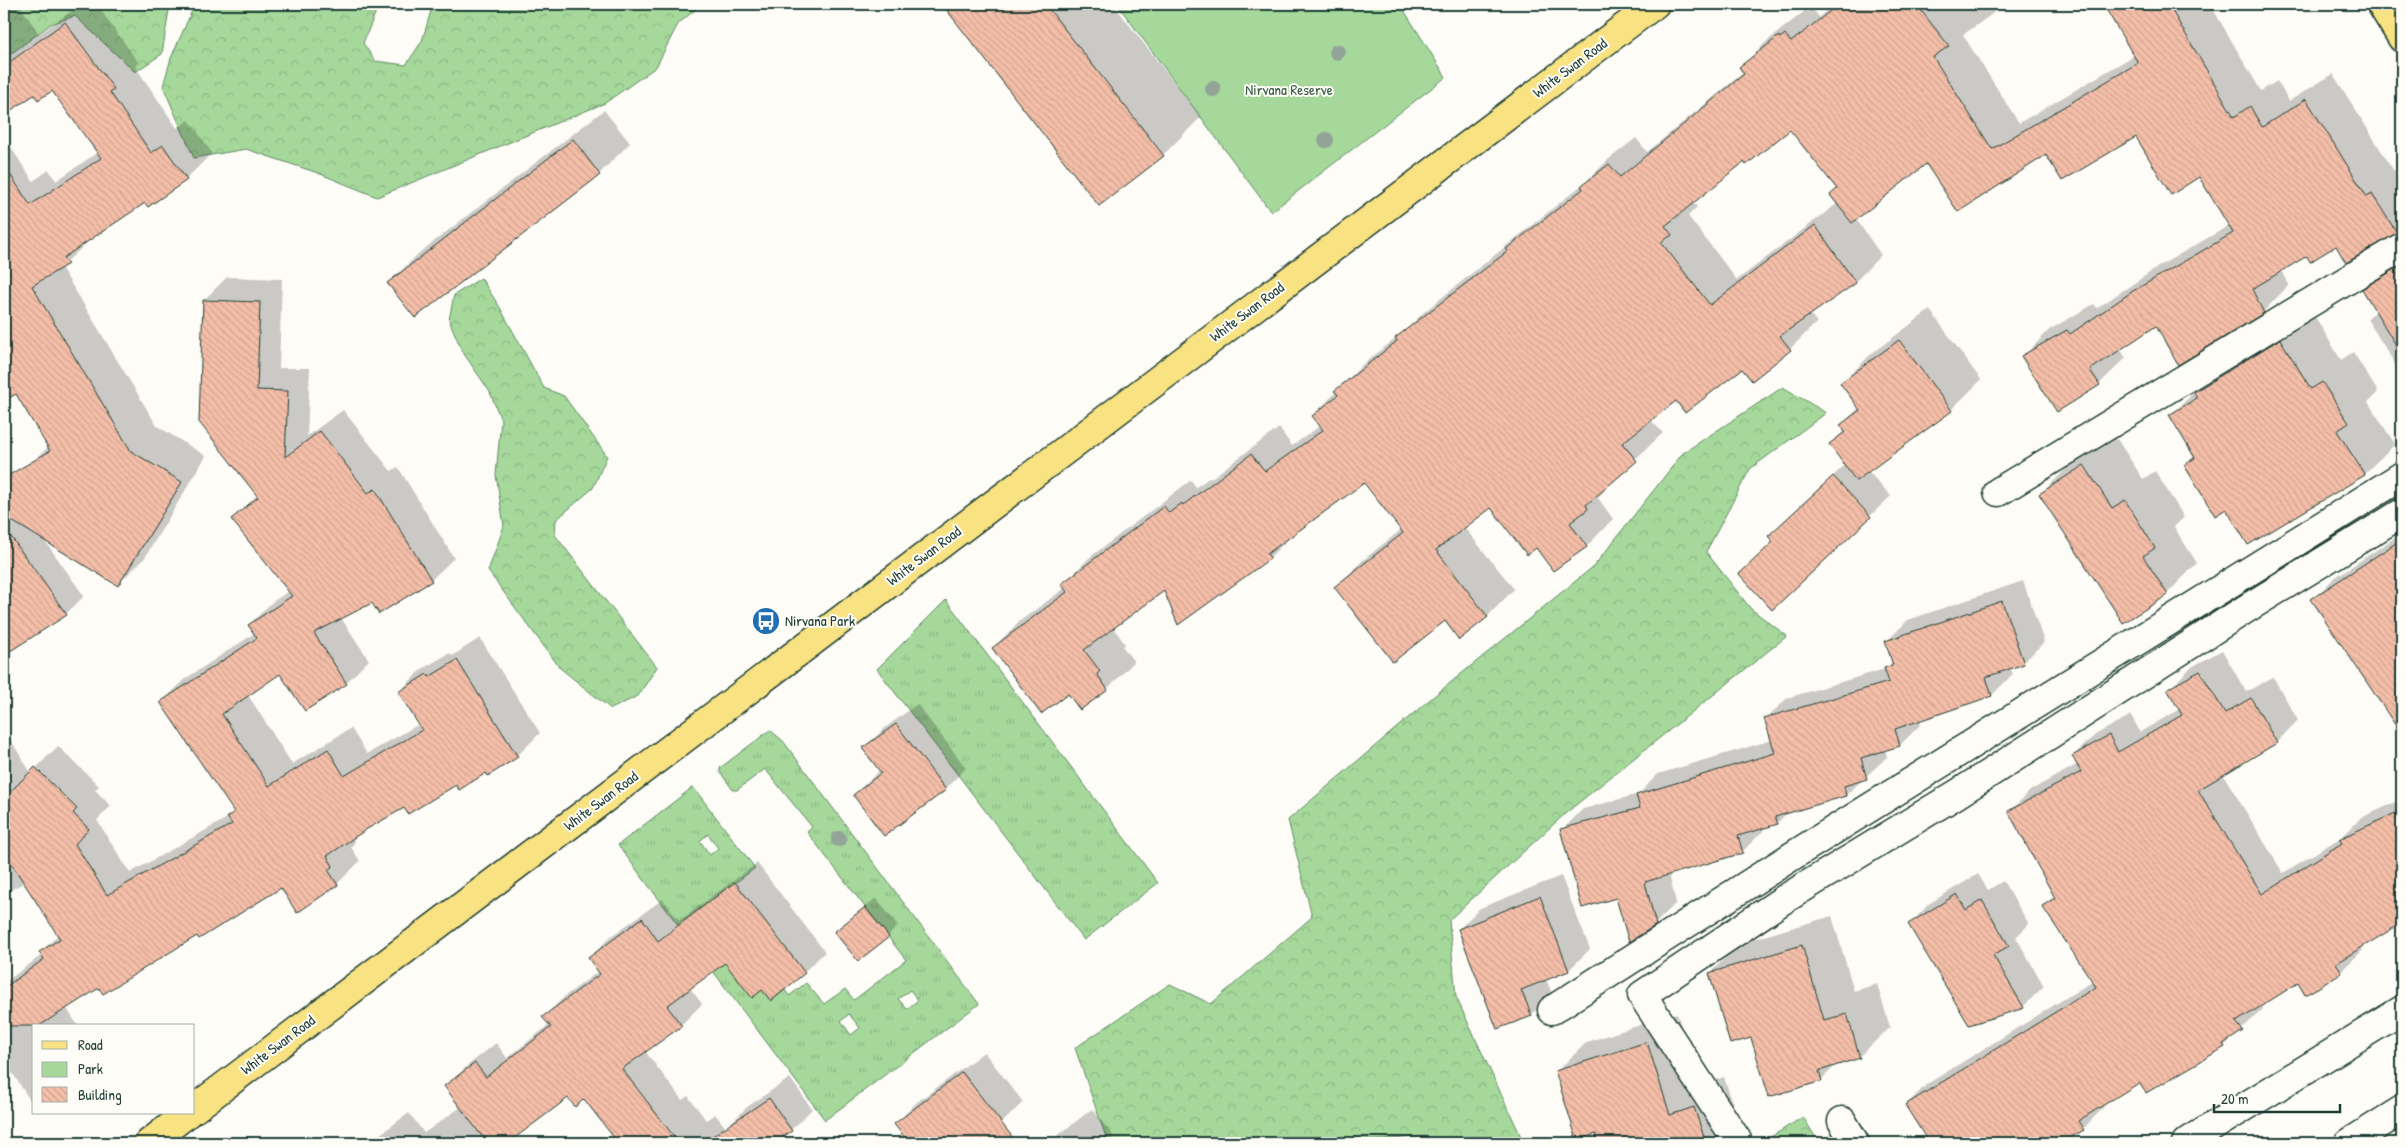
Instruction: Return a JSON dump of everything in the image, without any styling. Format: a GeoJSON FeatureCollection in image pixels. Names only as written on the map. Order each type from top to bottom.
{"type":"FeatureCollection","features":[{"type":"Feature","properties":{"kind":"main road","name":"White Swan Road"},"geometry":{"type":"LineString","coordinates":[[195,1108],[1654,4]]}},
{"type":"Feature","properties":{"kind":"main road"},"geometry":{"type":"LineString","coordinates":[[2381,4],[2402,38]]}},
{"type":"Feature","properties":{"kind":"main road"},"geometry":{"type":"LineString","coordinates":[[148,1143],[187,1114]]}},
{"type":"Feature","properties":{"kind":"street"},"geometry":{"type":"LineString","coordinates":[[1998,492],[2402,246]]}},
{"type":"Feature","properties":{"kind":"street"},"geometry":{"type":"LineString","coordinates":[[1552,1010],[1797,853],[2402,476]]}},
{"type":"Feature","properties":{"kind":"street"},"geometry":{"type":"LineString","coordinates":[[1737,1140],[1642,995],[1783,900],[1957,794],[2241,612],[2402,513]]}},
{"type":"Feature","properties":{"kind":"street"},"geometry":{"type":"LineString","coordinates":[[2186,1143],[2402,1010]]}},
{"type":"Feature","properties":{"kind":"street"},"geometry":{"type":"LineString","coordinates":[[2349,1143],[2402,1110]]}},
{"type":"Feature","properties":{"kind":"green space"},"geometry":{"type":"Polygon","coordinates":[[[4,4],[165,4],[169,10],[162,54],[135,72],[75,16],[51,24],[12,53],[4,40],[4,4]]]}},
{"type":"Feature","properties":{"kind":"green space"},"geometry":{"type":"Polygon","coordinates":[[[195,4],[379,4],[363,43],[375,61],[406,65],[422,41],[433,4],[702,4],[678,24],[656,67],[605,103],[377,197],[318,173],[246,149],[194,158],[163,86],[171,58],[195,4]]]}},
{"type":"Feature","properties":{"kind":"green space","name":"Nirvana Reserve"},"geometry":{"type":"Polygon","coordinates":[[[1117,4],[1400,4],[1446,77],[1271,212],[1117,4]]]}},
{"type":"Feature","properties":{"kind":"green space"},"geometry":{"type":"Polygon","coordinates":[[[481,278],[499,306],[544,388],[564,396],[607,456],[593,488],[556,520],[555,535],[657,667],[638,696],[611,709],[560,668],[488,571],[504,526],[496,475],[501,420],[490,392],[462,351],[449,320],[454,295],[481,278]]]}},
{"type":"Feature","properties":{"kind":"green space"},"geometry":{"type":"Polygon","coordinates":[[[1783,387],[1826,413],[1750,469],[1706,552],[1751,609],[1787,636],[1567,812],[1449,920],[1456,997],[1524,1143],[1430,1143],[1426,1136],[1345,1143],[1108,1143],[1075,1048],[1170,984],[1211,1004],[1312,917],[1288,820],[1434,696],[1594,566],[1683,453],[1783,387]]]}},
{"type":"Feature","properties":{"kind":"green space"},"geometry":{"type":"Polygon","coordinates":[[[946,600],[1158,883],[1084,940],[877,669],[946,600]]]}},
{"type":"Feature","properties":{"kind":"green space"},"geometry":{"type":"Polygon","coordinates":[[[770,730],[783,741],[979,1004],[825,1120],[618,845],[693,787],[755,868],[690,917],[752,997],[762,990],[771,1001],[785,990],[789,996],[806,983],[824,1004],[845,989],[854,1000],[906,960],[807,832],[812,827],[765,769],[737,790],[733,790],[720,772],[720,768],[770,730]],[[708,834],[700,841],[710,855],[718,848],[708,834]],[[910,990],[898,999],[907,1009],[918,1000],[910,990]],[[849,1014],[841,1021],[851,1035],[860,1028],[849,1014]]]}},
{"type":"Feature","properties":{"kind":"green space"},"geometry":{"type":"Polygon","coordinates":[[[1803,1117],[1819,1143],[1761,1143],[1803,1117]]]}},
{"type":"Feature","properties":{"kind":"building"},"geometry":{"type":"Polygon","coordinates":[[[942,4],[1045,4],[1164,156],[1099,206],[942,4]]]}},
{"type":"Feature","properties":{"kind":"building"},"geometry":{"type":"Polygon","coordinates":[[[1839,4],[1916,4],[1949,46],[1933,57],[1992,149],[2138,63],[2103,4],[2168,4],[2234,117],[2250,106],[2262,127],[2306,99],[2367,197],[2372,194],[2397,233],[2346,263],[2336,246],[2310,262],[2307,256],[2252,289],[2264,313],[2178,365],[2156,326],[2090,370],[2100,385],[2057,412],[2021,356],[2067,330],[2070,334],[2133,291],[2233,233],[2199,177],[2171,195],[2136,137],[2062,181],[2046,155],[1958,212],[1926,164],[1852,223],[1830,195],[1837,189],[1790,130],[1746,165],[1744,162],[1665,226],[1672,235],[1661,242],[1710,305],[1815,225],[1856,283],[1780,336],[1791,350],[1752,381],[1742,369],[1685,413],[1676,401],[1622,443],[1637,461],[1586,505],[1588,509],[1570,523],[1587,547],[1553,571],[1536,548],[1527,555],[1491,508],[1436,550],[1488,617],[1459,640],[1445,621],[1393,662],[1334,587],[1403,533],[1364,483],[1267,554],[1271,558],[1178,625],[1164,591],[1084,650],[1100,671],[1097,674],[1108,690],[1080,710],[1068,694],[1041,714],[992,648],[1067,592],[1061,584],[1164,506],[1169,513],[1182,503],[1183,505],[1251,454],[1265,471],[1323,430],[1312,416],[1338,395],[1334,391],[1397,341],[1395,338],[1508,251],[1506,249],[1583,189],[1581,186],[1609,164],[1620,177],[1744,74],[1739,67],[1779,36],[1780,38],[1785,34],[1791,42],[1839,4]]]}},
{"type":"Feature","properties":{"kind":"building"},"geometry":{"type":"Polygon","coordinates":[[[65,22],[114,89],[110,92],[151,153],[163,145],[187,180],[148,207],[145,203],[63,258],[68,264],[32,286],[131,451],[182,482],[118,586],[4,516],[4,478],[50,451],[16,394],[4,401],[4,165],[30,205],[101,158],[52,91],[38,100],[34,95],[4,115],[4,66],[65,22]]]}},
{"type":"Feature","properties":{"kind":"building"},"geometry":{"type":"Polygon","coordinates":[[[573,139],[600,175],[415,318],[387,283],[573,139]]]}},
{"type":"Feature","properties":{"kind":"building"},"geometry":{"type":"Polygon","coordinates":[[[2402,265],[2402,355],[2362,289],[2402,265]]]}},
{"type":"Feature","properties":{"kind":"building"},"geometry":{"type":"Polygon","coordinates":[[[203,300],[260,302],[257,390],[288,391],[285,457],[320,431],[368,493],[375,489],[432,581],[379,614],[372,603],[314,633],[347,684],[305,711],[280,674],[222,714],[269,786],[328,749],[344,776],[422,730],[398,692],[427,674],[429,677],[457,660],[518,757],[488,776],[486,773],[459,790],[456,785],[408,814],[404,808],[367,829],[327,856],[333,866],[328,870],[338,885],[297,913],[281,888],[199,939],[197,936],[103,994],[99,988],[42,1024],[4,1026],[4,988],[44,959],[39,952],[60,939],[4,852],[4,798],[35,767],[77,809],[73,813],[89,829],[75,844],[107,895],[232,824],[227,817],[234,812],[160,702],[257,638],[248,625],[292,596],[231,519],[258,497],[199,422],[203,300]]]}},
{"type":"Feature","properties":{"kind":"building"},"geometry":{"type":"Polygon","coordinates":[[[2280,339],[2311,389],[2322,382],[2349,423],[2337,431],[2365,475],[2248,545],[2226,509],[2215,516],[2184,465],[2195,458],[2169,415],[2197,398],[2194,392],[2280,339]]]}},
{"type":"Feature","properties":{"kind":"building"},"geometry":{"type":"Polygon","coordinates":[[[1899,340],[1952,411],[1856,481],[1829,444],[1845,432],[1840,425],[1860,410],[1840,383],[1899,340]]]}},
{"type":"Feature","properties":{"kind":"building"},"geometry":{"type":"Polygon","coordinates":[[[2084,465],[2112,508],[2125,500],[2155,548],[2143,556],[2168,595],[2123,623],[2039,494],[2084,465]]]}},
{"type":"Feature","properties":{"kind":"building"},"geometry":{"type":"Polygon","coordinates":[[[1833,476],[1871,517],[1772,610],[1739,574],[1773,542],[1768,536],[1833,476]]]}},
{"type":"Feature","properties":{"kind":"building"},"geometry":{"type":"Polygon","coordinates":[[[4,527],[67,615],[4,655],[4,527]]]}},
{"type":"Feature","properties":{"kind":"building"},"geometry":{"type":"Polygon","coordinates":[[[2402,539],[2402,735],[2311,599],[2402,539]]]}},
{"type":"Feature","properties":{"kind":"building"},"geometry":{"type":"Polygon","coordinates":[[[2002,601],[2024,664],[1986,677],[1992,696],[1895,729],[1900,746],[1861,758],[1867,779],[1844,786],[1846,796],[1775,817],[1778,824],[1738,836],[1743,853],[1645,882],[1656,925],[1629,942],[1616,898],[1582,908],[1560,829],[1640,808],[1636,795],[1775,753],[1764,718],[1889,682],[1884,668],[1893,665],[1885,641],[2002,601]]]}},
{"type":"Feature","properties":{"kind":"building"},"geometry":{"type":"Polygon","coordinates":[[[2200,671],[2225,713],[2251,698],[2277,743],[2198,790],[2262,894],[2342,843],[2339,839],[2402,810],[2402,923],[2336,963],[2342,972],[2321,986],[2305,995],[2298,983],[2236,1022],[2243,1031],[2223,1044],[2225,1047],[2146,1093],[2139,1083],[2078,1121],[2084,1130],[2061,1143],[1929,1143],[1905,1105],[2096,987],[2042,906],[2055,898],[2008,811],[2081,772],[2072,756],[2109,735],[2118,752],[2182,715],[2167,689],[2200,671]]]}},
{"type":"Feature","properties":{"kind":"building"},"geometry":{"type":"Polygon","coordinates":[[[896,724],[946,790],[884,836],[853,795],[881,773],[862,748],[896,724]]]}},
{"type":"Feature","properties":{"kind":"building"},"geometry":{"type":"Polygon","coordinates":[[[735,882],[805,973],[771,1001],[762,990],[752,998],[725,963],[667,1006],[682,1026],[622,1069],[679,1143],[618,1143],[584,1099],[575,1107],[568,1098],[508,1143],[487,1143],[444,1086],[475,1063],[486,1077],[551,1027],[542,1017],[600,974],[588,958],[642,918],[658,941],[735,882]]]}},
{"type":"Feature","properties":{"kind":"building"},"geometry":{"type":"Polygon","coordinates":[[[1957,894],[1966,910],[1982,900],[2009,946],[1993,955],[2024,1008],[1969,1025],[1908,924],[1957,894]]]}},
{"type":"Feature","properties":{"kind":"building"},"geometry":{"type":"Polygon","coordinates":[[[1540,896],[1569,971],[1521,990],[1532,1016],[1497,1029],[1458,929],[1540,896]]]}},
{"type":"Feature","properties":{"kind":"building"},"geometry":{"type":"Polygon","coordinates":[[[865,907],[889,937],[858,961],[834,932],[865,907]]]}},
{"type":"Feature","properties":{"kind":"building"},"geometry":{"type":"Polygon","coordinates":[[[1802,945],[1824,1020],[1847,1014],[1860,1058],[1819,1071],[1822,1081],[1769,1097],[1751,1038],[1730,1044],[1709,973],[1802,945]]]}},
{"type":"Feature","properties":{"kind":"building"},"geometry":{"type":"Polygon","coordinates":[[[1647,1042],[1670,1115],[1694,1107],[1706,1143],[1599,1143],[1596,1134],[1577,1140],[1555,1071],[1647,1042]]]}},
{"type":"Feature","properties":{"kind":"building"},"geometry":{"type":"Polygon","coordinates":[[[962,1072],[1017,1143],[909,1143],[894,1124],[962,1072]]]}},
{"type":"Feature","properties":{"kind":"building"},"geometry":{"type":"Polygon","coordinates":[[[769,1098],[792,1131],[773,1143],[702,1143],[769,1098]]]}},
{"type":"Feature","properties":{"kind":"place","name":"Nirvana Park"},"geometry":{"type":"Point","coordinates":[766,621]}}]}
